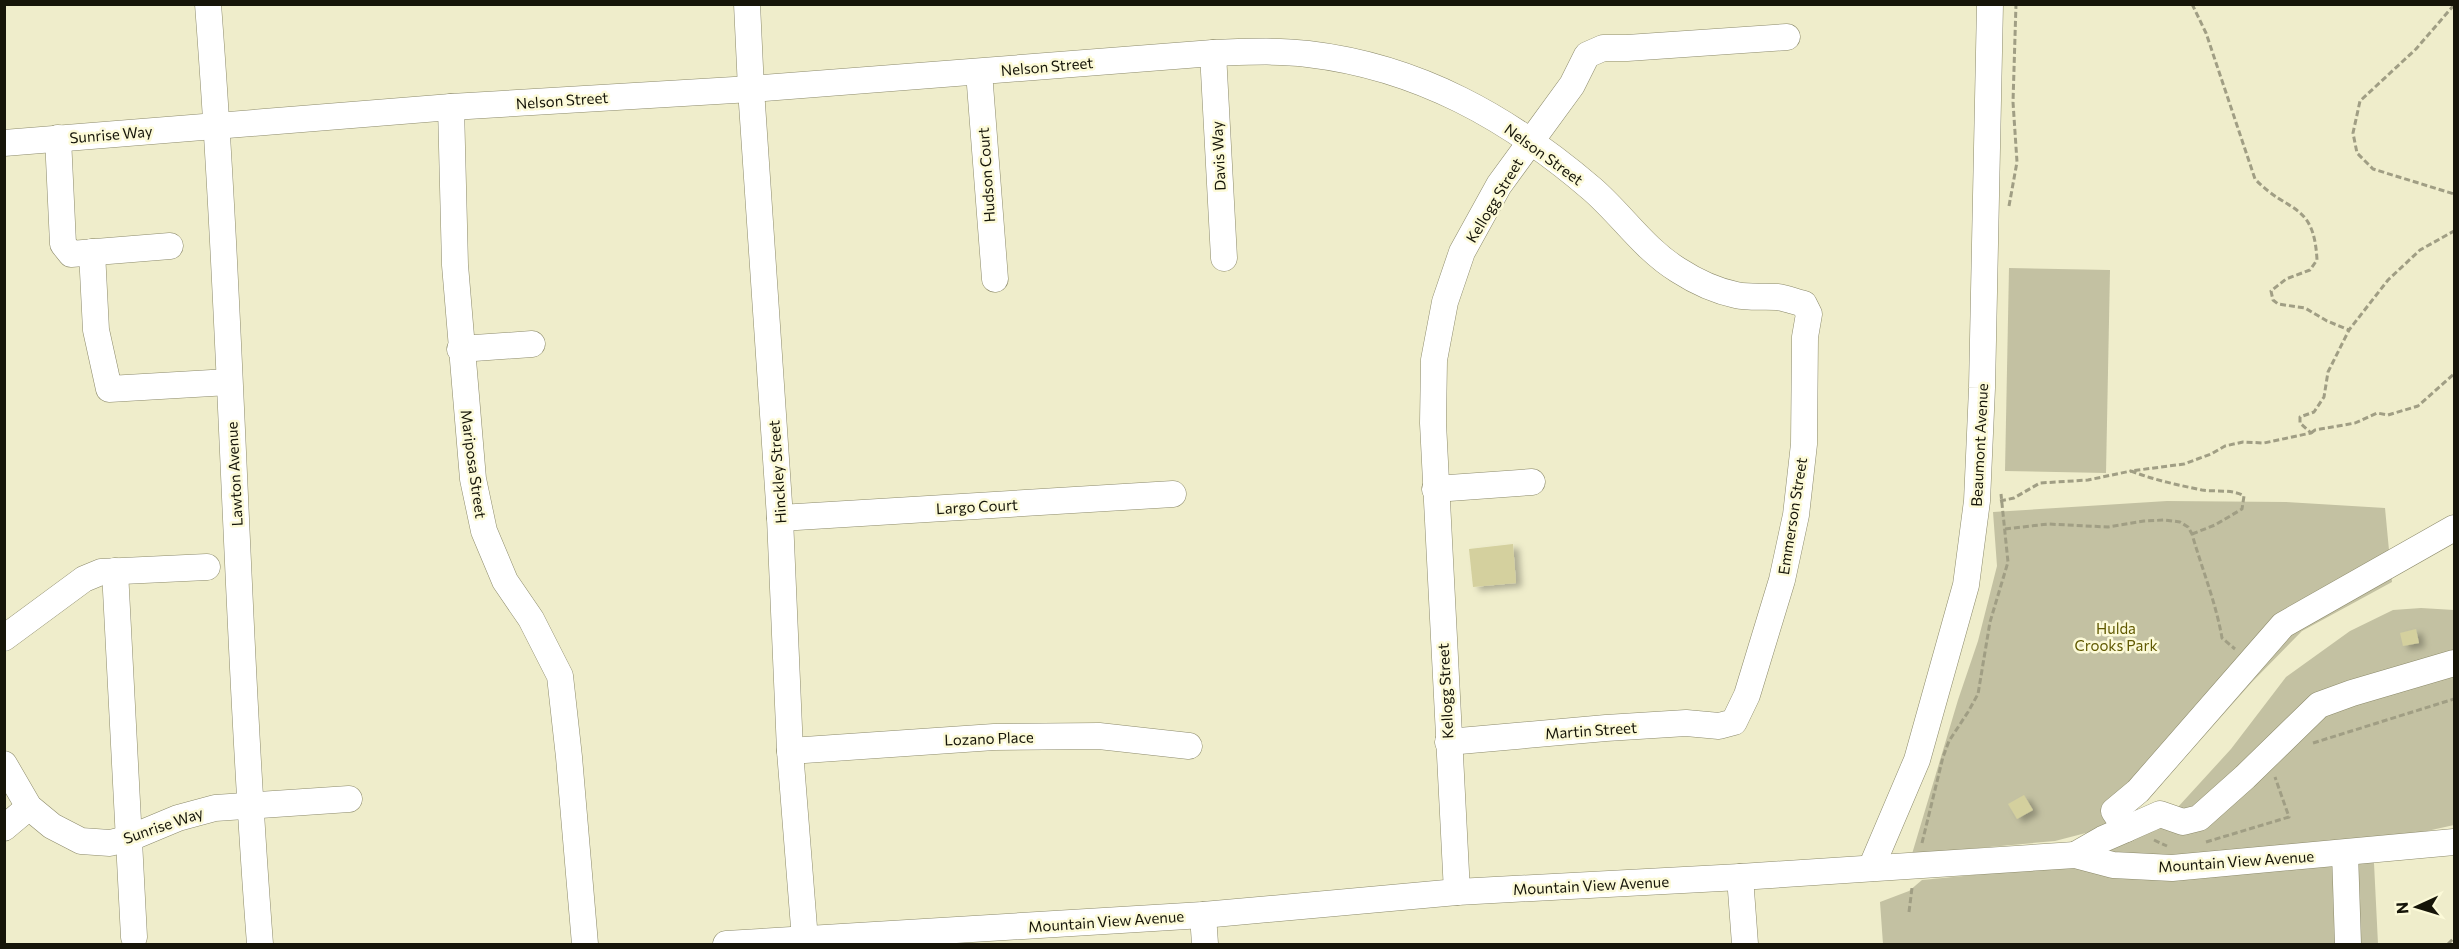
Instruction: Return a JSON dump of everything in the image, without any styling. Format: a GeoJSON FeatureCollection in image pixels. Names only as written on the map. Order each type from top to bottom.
{"type":"FeatureCollection","features":[{"type":"Feature","properties":{"kind":"street","name":"Lawton Avenue"},"geometry":{"type":"LineString","coordinates":[[208,4],[217,126],[250,806],[260,945]]}},
{"type":"Feature","properties":{"kind":"street","name":"Hinckley Street"},"geometry":{"type":"LineString","coordinates":[[747,4],[780,518],[790,751],[805,940]]}},
{"type":"Feature","properties":{"kind":"street","name":"Beaumont Avenue"},"geometry":{"type":"LineString","coordinates":[[1871,868],[1917,760],[1966,585],[1977,501],[1982,388],[1990,4]]}},
{"type":"Feature","properties":{"kind":"street","name":"Kellogg Street"},"geometry":{"type":"LineString","coordinates":[[1457,892],[1435,489],[1434,360],[1445,302],[1467,244],[1499,184],[1572,85],[1587,55],[1603,48],[1787,37]]}},
{"type":"Feature","properties":{"kind":"street","name":"Nelson Street"},"geometry":{"type":"LineString","coordinates":[[217,126],[451,107],[979,72],[1213,53],[1307,54],[1374,67],[1429,84],[1480,109],[1532,140],[1594,191],[1649,248],[1677,270],[1710,286],[1736,295],[1780,297],[1804,304]]}},
{"type":"Feature","properties":{"kind":"street","name":"Davis Way"},"geometry":{"type":"LineString","coordinates":[[1213,53],[1224,258]]}},
{"type":"Feature","properties":{"kind":"street","name":"Hudson Court"},"geometry":{"type":"LineString","coordinates":[[979,72],[994,279]]}},
{"type":"Feature","properties":{"kind":"street","name":"Mariposa Street"},"geometry":{"type":"LineString","coordinates":[[451,107],[455,265],[460,349],[474,479],[484,531],[505,581],[531,619],[560,676],[585,945]]}},
{"type":"Feature","properties":{"kind":"street","name":"Sunrise Way"},"geometry":{"type":"LineString","coordinates":[[4,143],[217,126]]}},
{"type":"Feature","properties":{"kind":"street"},"geometry":{"type":"LineString","coordinates":[[58,138],[63,244],[71,254],[170,246]]}},
{"type":"Feature","properties":{"kind":"street"},"geometry":{"type":"LineString","coordinates":[[92,252],[96,330],[109,389],[229,382]]}},
{"type":"Feature","properties":{"kind":"street","name":"Emmerson Street"},"geometry":{"type":"LineString","coordinates":[[1734,722],[1747,695],[1782,580],[1796,515],[1804,444],[1805,337],[1809,314],[1804,304]]}},
{"type":"Feature","properties":{"kind":"street"},"geometry":{"type":"LineString","coordinates":[[460,349],[532,344]]}},
{"type":"Feature","properties":{"kind":"street"},"geometry":{"type":"LineString","coordinates":[[1435,489],[1532,482]]}},
{"type":"Feature","properties":{"kind":"street","name":"Largo Court"},"geometry":{"type":"LineString","coordinates":[[780,518],[1173,494]]}},
{"type":"Feature","properties":{"kind":"street"},"geometry":{"type":"LineString","coordinates":[[2126,829],[2114,811],[2138,791],[2283,625],[2454,528]]}},
{"type":"Feature","properties":{"kind":"street"},"geometry":{"type":"LineString","coordinates":[[4,638],[84,579],[101,572],[207,567]]}},
{"type":"Feature","properties":{"kind":"street"},"geometry":{"type":"LineString","coordinates":[[115,571],[134,937]]}},
{"type":"Feature","properties":{"kind":"street"},"geometry":{"type":"LineString","coordinates":[[2075,855],[2103,839],[2160,814],[2183,822],[2199,818],[2319,705],[2454,663]]}},
{"type":"Feature","properties":{"kind":"street","name":"Martin Street"},"geometry":{"type":"LineString","coordinates":[[1448,742],[1629,726],[1686,723],[1719,726],[1734,722]]}},
{"type":"Feature","properties":{"kind":"street","name":"Lozano Place"},"geometry":{"type":"LineString","coordinates":[[790,751],[994,736],[1099,736],[1189,746]]}},
{"type":"Feature","properties":{"kind":"street","name":"Sunrise Way"},"geometry":{"type":"LineString","coordinates":[[4,764],[29,807],[52,826],[81,841],[110,843],[130,838],[178,818],[215,808],[349,799]]}},
{"type":"Feature","properties":{"kind":"street"},"geometry":{"type":"LineString","coordinates":[[4,828],[29,807]]}},
{"type":"Feature","properties":{"kind":"street","name":"Mountain View Avenue"},"geometry":{"type":"LineString","coordinates":[[726,945],[1203,915],[1457,892],[1740,877],[2075,855],[2113,865],[2172,868],[2454,842]]}},
{"type":"Feature","properties":{"kind":"street"},"geometry":{"type":"LineString","coordinates":[[2345,853],[2348,945]]}},
{"type":"Feature","properties":{"kind":"street"},"geometry":{"type":"LineString","coordinates":[[1740,877],[1745,945]]}},
{"type":"Feature","properties":{"kind":"street"},"geometry":{"type":"LineString","coordinates":[[1203,915],[1206,945]]}},
{"type":"Feature","properties":{"kind":"path"},"geometry":{"type":"LineString","coordinates":[[2192,4],[2206,33],[2255,179],[2269,194],[2301,212],[2312,228],[2316,239],[2318,260],[2310,270],[2286,279],[2271,291],[2273,300],[2278,304],[2305,308],[2349,330]]}},
{"type":"Feature","properties":{"kind":"path"},"geometry":{"type":"LineString","coordinates":[[2454,5],[2416,49],[2360,101],[2353,133],[2357,153],[2373,169],[2454,194]]}},
{"type":"Feature","properties":{"kind":"path"},"geometry":{"type":"LineString","coordinates":[[2311,433],[2300,423],[2300,417],[2314,412],[2324,397],[2328,372],[2349,330],[2388,280],[2412,257],[2454,231]]}},
{"type":"Feature","properties":{"kind":"path"},"geometry":{"type":"LineString","coordinates":[[1977,501],[2001,501],[2014,498],[2040,483],[2088,480],[2131,471],[2184,464],[2225,446],[2243,442],[2264,443],[2355,423],[2377,413],[2388,415],[2418,406],[2454,374]]}},
{"type":"Feature","properties":{"kind":"path"},"geometry":{"type":"LineString","coordinates":[[2131,471],[2151,479],[2210,491],[2237,492],[2244,496],[2242,508],[2215,525],[2192,534]]}},
{"type":"Feature","properties":{"kind":"path"},"geometry":{"type":"LineString","coordinates":[[2006,529],[2048,524],[2108,527],[2144,521],[2180,522],[2188,527],[2192,534],[2205,581],[2217,610],[2222,638],[2250,662]]}},
{"type":"Feature","properties":{"kind":"path"},"geometry":{"type":"LineString","coordinates":[[2310,744],[2454,699]]}},
{"type":"Feature","properties":{"kind":"path"},"geometry":{"type":"LineString","coordinates":[[2202,843],[2289,817],[2272,768]]}},
{"type":"Feature","properties":{"kind":"path"},"geometry":{"type":"LineString","coordinates":[[2151,838],[2175,847]]}},
{"type":"Feature","properties":{"kind":"path"},"geometry":{"type":"LineString","coordinates":[[2448,945],[2454,938]]}},
{"type":"Feature","properties":{"kind":"green space"},"geometry":{"type":"Polygon","coordinates":[[[2009,268],[2110,270],[2106,473],[2005,471],[2009,268]]]}},
{"type":"Feature","properties":{"kind":"green space","name":"Hulda Crooks Park"},"geometry":{"type":"Polygon","coordinates":[[[2167,501],[2286,502],[2385,508],[2392,582],[2302,631],[2252,682],[2150,797],[2109,827],[2055,841],[1912,854],[1978,641],[1997,566],[1993,512],[2167,501]]]}},
{"type":"Feature","properties":{"kind":"green space"},"geometry":{"type":"Polygon","coordinates":[[[2421,608],[2454,610],[2454,825],[2373,843],[2378,944],[1883,944],[1880,902],[1909,891],[1922,880],[2069,866],[2115,845],[2157,830],[2231,749],[2286,677],[2350,631],[2393,610],[2421,608]]]}},
{"type":"Feature","properties":{"kind":"building"},"geometry":{"type":"Polygon","coordinates":[[[1513,544],[1516,583],[1473,587],[1469,549],[1513,544]]]}},
{"type":"Feature","properties":{"kind":"building"},"geometry":{"type":"Polygon","coordinates":[[[2416,629],[2419,643],[2403,646],[2400,633],[2416,629]]]}},
{"type":"Feature","properties":{"kind":"building"},"geometry":{"type":"Polygon","coordinates":[[[2024,795],[2033,810],[2017,819],[2008,804],[2024,795]]]}}]}
